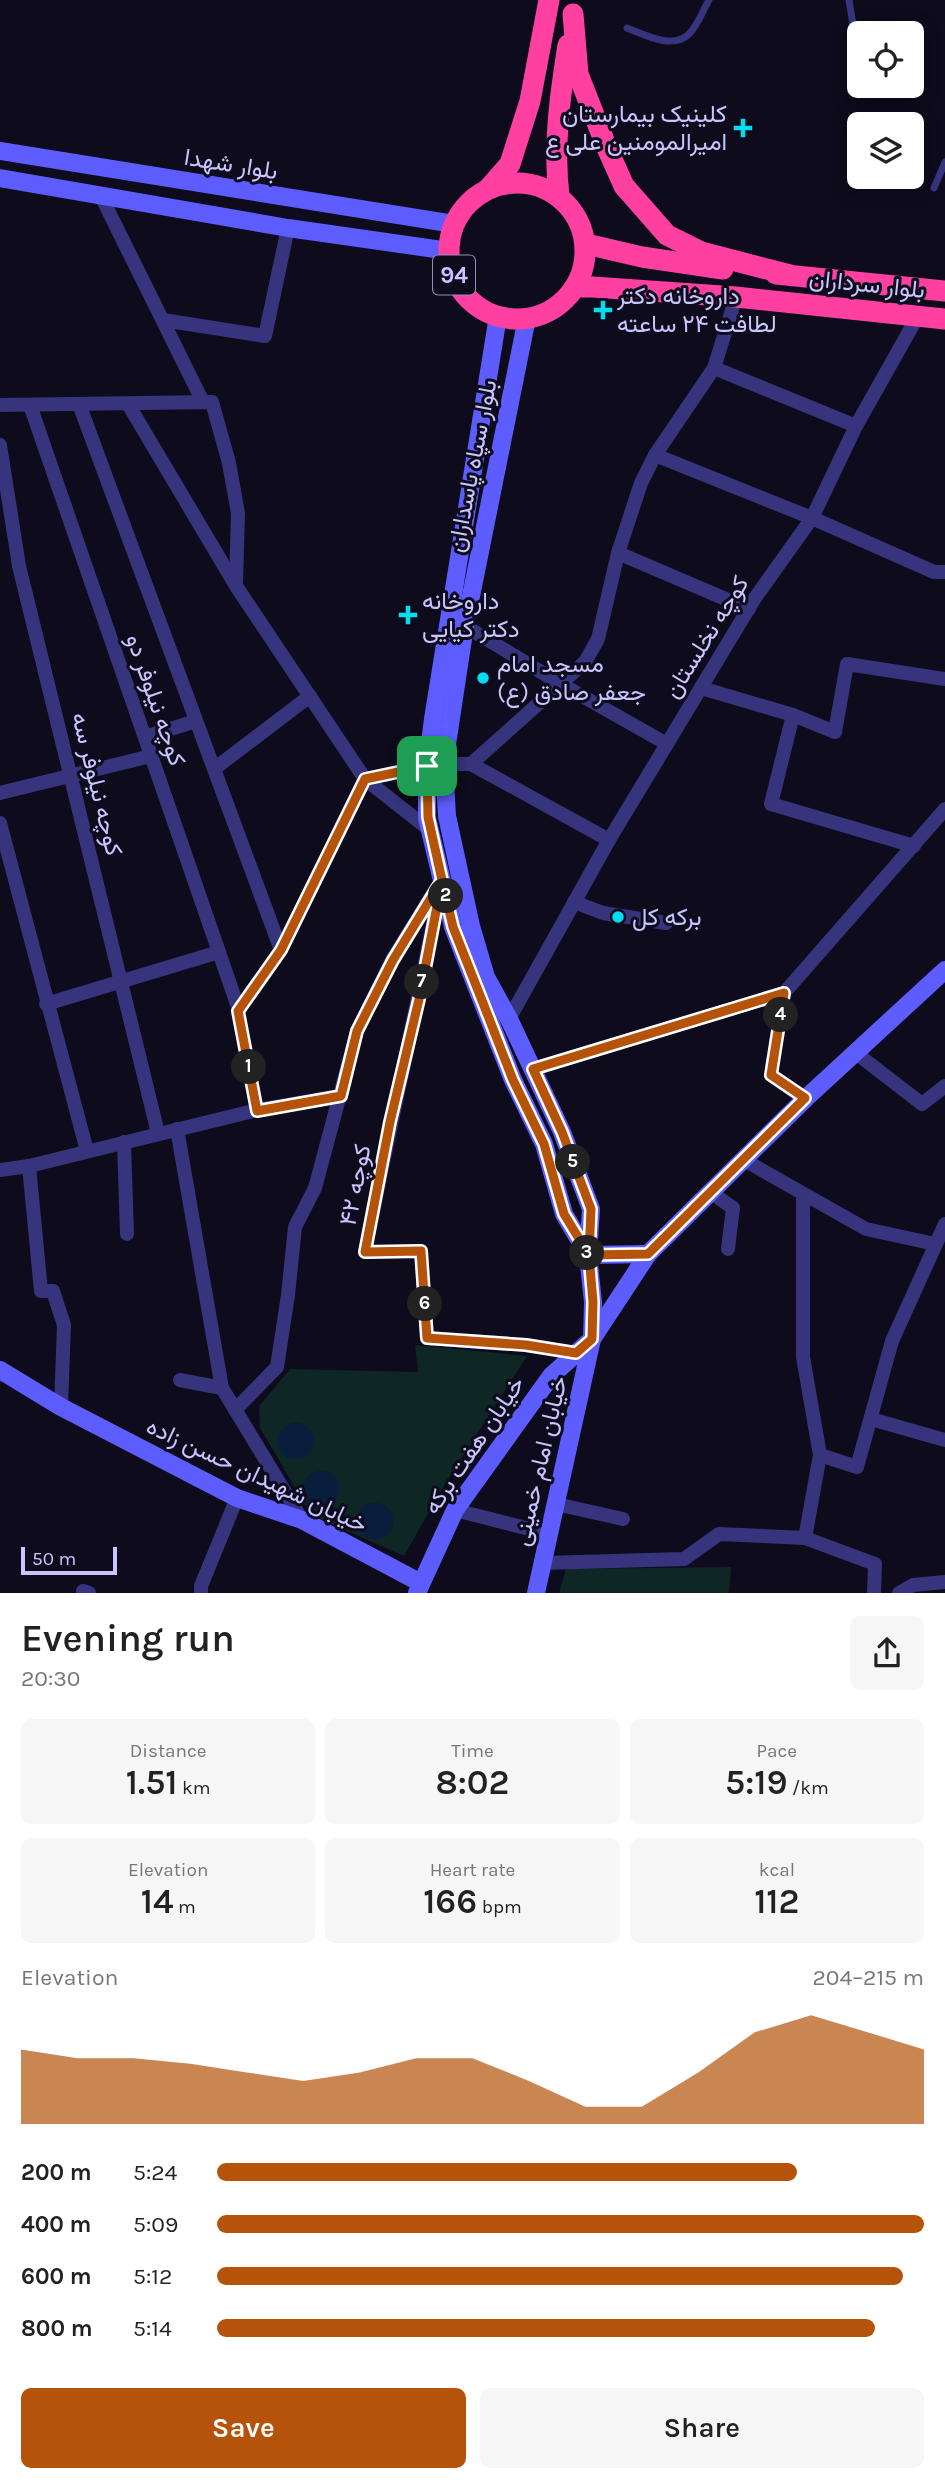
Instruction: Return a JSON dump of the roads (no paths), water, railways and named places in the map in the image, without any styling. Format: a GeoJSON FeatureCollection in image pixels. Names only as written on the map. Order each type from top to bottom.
{"type":"FeatureCollection","features":[{"type":"Feature","properties":{"kind":"highway","name":"94"},"geometry":{"type":"LineString","coordinates":[[549,0],[530,102],[510,164],[487,189],[468,204],[454,224],[449,251],[450,265],[462,292],[472,303],[498,316],[527,318],[554,308],[575,287]]}},
{"type":"Feature","properties":{"kind":"highway"},"geometry":{"type":"LineString","coordinates":[[559,196],[555,167],[559,104],[574,7]]}},
{"type":"Feature","properties":{"kind":"highway"},"geometry":{"type":"LineString","coordinates":[[574,7],[578,74],[624,186],[667,234],[701,252],[790,275]]}},
{"type":"Feature","properties":{"kind":"highway"},"geometry":{"type":"LineString","coordinates":[[487,189],[505,183],[542,187],[559,196],[572,209],[586,244],[584,267],[575,287]]}},
{"type":"Feature","properties":{"kind":"highway","name":"بلوار سرداران"},"geometry":{"type":"LineString","coordinates":[[586,244],[642,257],[710,268],[945,290]]}},
{"type":"Feature","properties":{"kind":"highway"},"geometry":{"type":"LineString","coordinates":[[642,257],[631,272],[632,283],[642,290]]}},
{"type":"Feature","properties":{"kind":"highway","name":"بلوار سرداران"},"geometry":{"type":"LineString","coordinates":[[575,287],[736,297],[919,314],[945,319]]}},
{"type":"Feature","properties":{"kind":"main road","name":"بلوار شهدا"},"geometry":{"type":"LineString","coordinates":[[0,151],[454,224]]}},
{"type":"Feature","properties":{"kind":"main road"},"geometry":{"type":"LineString","coordinates":[[32,183],[37,157]]}},
{"type":"Feature","properties":{"kind":"main road"},"geometry":{"type":"LineString","coordinates":[[0,178],[288,228],[449,251]]}},
{"type":"Feature","properties":{"kind":"main road","name":"بلوار سپاه پاسداران"},"geometry":{"type":"LineString","coordinates":[[498,316],[428,817],[453,927],[513,1080],[544,1144],[564,1214],[589,1255]]}},
{"type":"Feature","properties":{"kind":"main road","name":"بلوار سپاه پاسداران"},"geometry":{"type":"LineString","coordinates":[[527,318],[436,765],[471,926],[486,977],[509,1019],[562,1132],[591,1209],[589,1255]]}},
{"type":"Feature","properties":{"kind":"main road"},"geometry":{"type":"LineString","coordinates":[[592,1339],[648,1254],[805,1098],[945,970]]}},
{"type":"Feature","properties":{"kind":"main road"},"geometry":{"type":"LineString","coordinates":[[589,1255],[648,1254]]}},
{"type":"Feature","properties":{"kind":"main road","name":"خیابان امام خمینی"},"geometry":{"type":"LineString","coordinates":[[536,1593],[592,1339],[593,1302],[589,1255]]}},
{"type":"Feature","properties":{"kind":"main road","name":"خیابان هفت برکه"},"geometry":{"type":"LineString","coordinates":[[419,1588],[454,1510],[551,1376],[592,1339]]}},
{"type":"Feature","properties":{"kind":"main road","name":"خیابان شهیدان حسن زاده"},"geometry":{"type":"LineString","coordinates":[[0,1370],[61,1408],[237,1498],[302,1520],[419,1588]]}},
{"type":"Feature","properties":{"kind":"street"},"geometry":{"type":"LineString","coordinates":[[100,194],[203,402]]}},
{"type":"Feature","properties":{"kind":"street"},"geometry":{"type":"LineString","coordinates":[[163,320],[265,336],[288,228]]}},
{"type":"Feature","properties":{"kind":"street"},"geometry":{"type":"LineString","coordinates":[[471,764],[585,662],[598,639],[618,552],[641,483],[655,455],[714,368],[736,297]]}},
{"type":"Feature","properties":{"kind":"street","name":"کوچه نخلستان"},"geometry":{"type":"LineString","coordinates":[[509,1019],[609,840],[667,744],[749,609],[812,518],[856,426],[919,314]]}},
{"type":"Feature","properties":{"kind":"street"},"geometry":{"type":"LineString","coordinates":[[714,368],[856,426]]}},
{"type":"Feature","properties":{"kind":"street"},"geometry":{"type":"LineString","coordinates":[[0,405],[212,402],[229,463],[238,513],[236,586]]}},
{"type":"Feature","properties":{"kind":"street"},"geometry":{"type":"LineString","coordinates":[[79,404],[281,950]]}},
{"type":"Feature","properties":{"kind":"street"},"geometry":{"type":"LineString","coordinates":[[128,404],[236,586],[365,779],[430,831]]}},
{"type":"Feature","properties":{"kind":"street","name":"کوچه نیلوفر دو"},"geometry":{"type":"LineString","coordinates":[[30,405],[239,1010],[257,1111]]}},
{"type":"Feature","properties":{"kind":"street","name":"کوچه نیلوفر سه"},"geometry":{"type":"LineString","coordinates":[[0,445],[19,566],[158,1133]]}},
{"type":"Feature","properties":{"kind":"street"},"geometry":{"type":"LineString","coordinates":[[655,455],[812,518],[934,572],[945,572]]}},
{"type":"Feature","properties":{"kind":"street"},"geometry":{"type":"LineString","coordinates":[[618,552],[749,609]]}},
{"type":"Feature","properties":{"kind":"street"},"geometry":{"type":"LineString","coordinates":[[465,626],[667,744]]}},
{"type":"Feature","properties":{"kind":"street"},"geometry":{"type":"LineString","coordinates":[[701,688],[793,715],[835,732],[847,664],[945,679]]}},
{"type":"Feature","properties":{"kind":"street"},"geometry":{"type":"LineString","coordinates":[[214,769],[310,696]]}},
{"type":"Feature","properties":{"kind":"street"},"geometry":{"type":"LineString","coordinates":[[793,715],[771,804],[914,846]]}},
{"type":"Feature","properties":{"kind":"street"},"geometry":{"type":"LineString","coordinates":[[145,737],[196,721]]}},
{"type":"Feature","properties":{"kind":"street"},"geometry":{"type":"LineString","coordinates":[[0,793],[151,756]]}},
{"type":"Feature","properties":{"kind":"street"},"geometry":{"type":"LineString","coordinates":[[365,779],[436,765],[471,764],[609,840]]}},
{"type":"Feature","properties":{"kind":"street"},"geometry":{"type":"LineString","coordinates":[[239,1010],[281,950],[365,779]]}},
{"type":"Feature","properties":{"kind":"street"},"geometry":{"type":"LineString","coordinates":[[533,1069],[784,993],[945,809]]}},
{"type":"Feature","properties":{"kind":"street"},"geometry":{"type":"LineString","coordinates":[[0,825],[87,1151]]}},
{"type":"Feature","properties":{"kind":"street"},"geometry":{"type":"LineString","coordinates":[[235,1410],[277,1367],[295,1227],[315,1188],[357,1031],[393,960],[442,880]]}},
{"type":"Feature","properties":{"kind":"street","name":"کوچه ۴۲"},"geometry":{"type":"LineString","coordinates":[[442,880],[365,1252],[421,1251],[427,1338],[526,1345],[576,1353]]}},
{"type":"Feature","properties":{"kind":"street"},"geometry":{"type":"LineString","coordinates":[[574,902],[603,914],[666,923]]}},
{"type":"Feature","properties":{"kind":"street"},"geometry":{"type":"LineString","coordinates":[[46,1004],[219,952]]}},
{"type":"Feature","properties":{"kind":"street"},"geometry":{"type":"LineString","coordinates":[[784,993],[771,1075],[805,1098]]}},
{"type":"Feature","properties":{"kind":"street"},"geometry":{"type":"LineString","coordinates":[[856,1053],[922,1104],[945,1086]]}},
{"type":"Feature","properties":{"kind":"street"},"geometry":{"type":"LineString","coordinates":[[0,1170],[29,1166],[257,1111],[341,1096]]}},
{"type":"Feature","properties":{"kind":"street"},"geometry":{"type":"LineString","coordinates":[[177,1129],[222,1388],[302,1520]]}},
{"type":"Feature","properties":{"kind":"street"},"geometry":{"type":"LineString","coordinates":[[124,1142],[127,1234]]}},
{"type":"Feature","properties":{"kind":"street"},"geometry":{"type":"LineString","coordinates":[[744,1160],[866,1230],[935,1244]]}},
{"type":"Feature","properties":{"kind":"street"},"geometry":{"type":"LineString","coordinates":[[29,1166],[41,1291],[53,1291],[64,1325],[61,1408]]}},
{"type":"Feature","properties":{"kind":"street"},"geometry":{"type":"LineString","coordinates":[[712,1193],[733,1208],[728,1249]]}},
{"type":"Feature","properties":{"kind":"street"},"geometry":{"type":"LineString","coordinates":[[803,1196],[803,1357],[820,1455],[804,1538]]}},
{"type":"Feature","properties":{"kind":"street"},"geometry":{"type":"LineString","coordinates":[[820,1455],[857,1467],[892,1341],[945,1224]]}},
{"type":"Feature","properties":{"kind":"street"},"geometry":{"type":"LineString","coordinates":[[180,1380],[222,1388]]}},
{"type":"Feature","properties":{"kind":"street"},"geometry":{"type":"LineString","coordinates":[[871,1419],[945,1440]]}},
{"type":"Feature","properties":{"kind":"street"},"geometry":{"type":"LineString","coordinates":[[201,1593],[201,1586],[237,1498]]}},
{"type":"Feature","properties":{"kind":"street"},"geometry":{"type":"LineString","coordinates":[[556,1504],[624,1520]]}},
{"type":"Feature","properties":{"kind":"street"},"geometry":{"type":"LineString","coordinates":[[454,1510],[549,1534]]}},
{"type":"Feature","properties":{"kind":"street"},"geometry":{"type":"LineString","coordinates":[[542,1563],[684,1559],[719,1534],[804,1538],[875,1564],[874,1593]]}},
{"type":"Feature","properties":{"kind":"street"},"geometry":{"type":"LineString","coordinates":[[899,1593],[913,1585],[945,1581]]}},
{"type":"Feature","properties":{"kind":"lane"},"geometry":{"type":"LineString","coordinates":[[627,28],[656,40],[679,41],[690,33],[709,0]]}},
{"type":"Feature","properties":{"kind":"lane"},"geometry":{"type":"LineString","coordinates":[[849,0],[852,21]]}},
{"type":"Feature","properties":{"kind":"lane"},"geometry":{"type":"LineString","coordinates":[[934,188],[945,162]]}},
{"type":"Feature","properties":{"kind":"water"},"geometry":{"type":"Polygon","coordinates":[[[296,1423],[309,1428],[314,1441],[309,1454],[296,1459],[283,1454],[278,1441],[283,1428],[296,1423]]]}},
{"type":"Feature","properties":{"kind":"water"},"geometry":{"type":"Polygon","coordinates":[[[321,1471],[334,1476],[339,1489],[334,1502],[321,1507],[308,1502],[303,1489],[308,1476],[321,1471]]]}},
{"type":"Feature","properties":{"kind":"water"},"geometry":{"type":"Polygon","coordinates":[[[375,1503],[388,1508],[393,1521],[388,1534],[375,1539],[362,1534],[357,1521],[362,1508],[375,1503]]]}},
{"type":"Feature","properties":{"kind":"place","name":"کلینیک بیمارستان امیرالمومنین علی ع"},"geometry":{"type":"Point","coordinates":[743,128]}},
{"type":"Feature","properties":{"kind":"place","name":"داروخانه دکتر لطافت ۲۴ ساعته"},"geometry":{"type":"Point","coordinates":[603,310]}},
{"type":"Feature","properties":{"kind":"place","name":"داروخانه دکتر کیایی"},"geometry":{"type":"Point","coordinates":[408,615]}},
{"type":"Feature","properties":{"kind":"place","name":"مسجد امام جعفر صادق (ع)"},"geometry":{"type":"Point","coordinates":[483,678]}},
{"type":"Feature","properties":{"kind":"place","name":"برکه کل"},"geometry":{"type":"Point","coordinates":[618,917]}}]}
